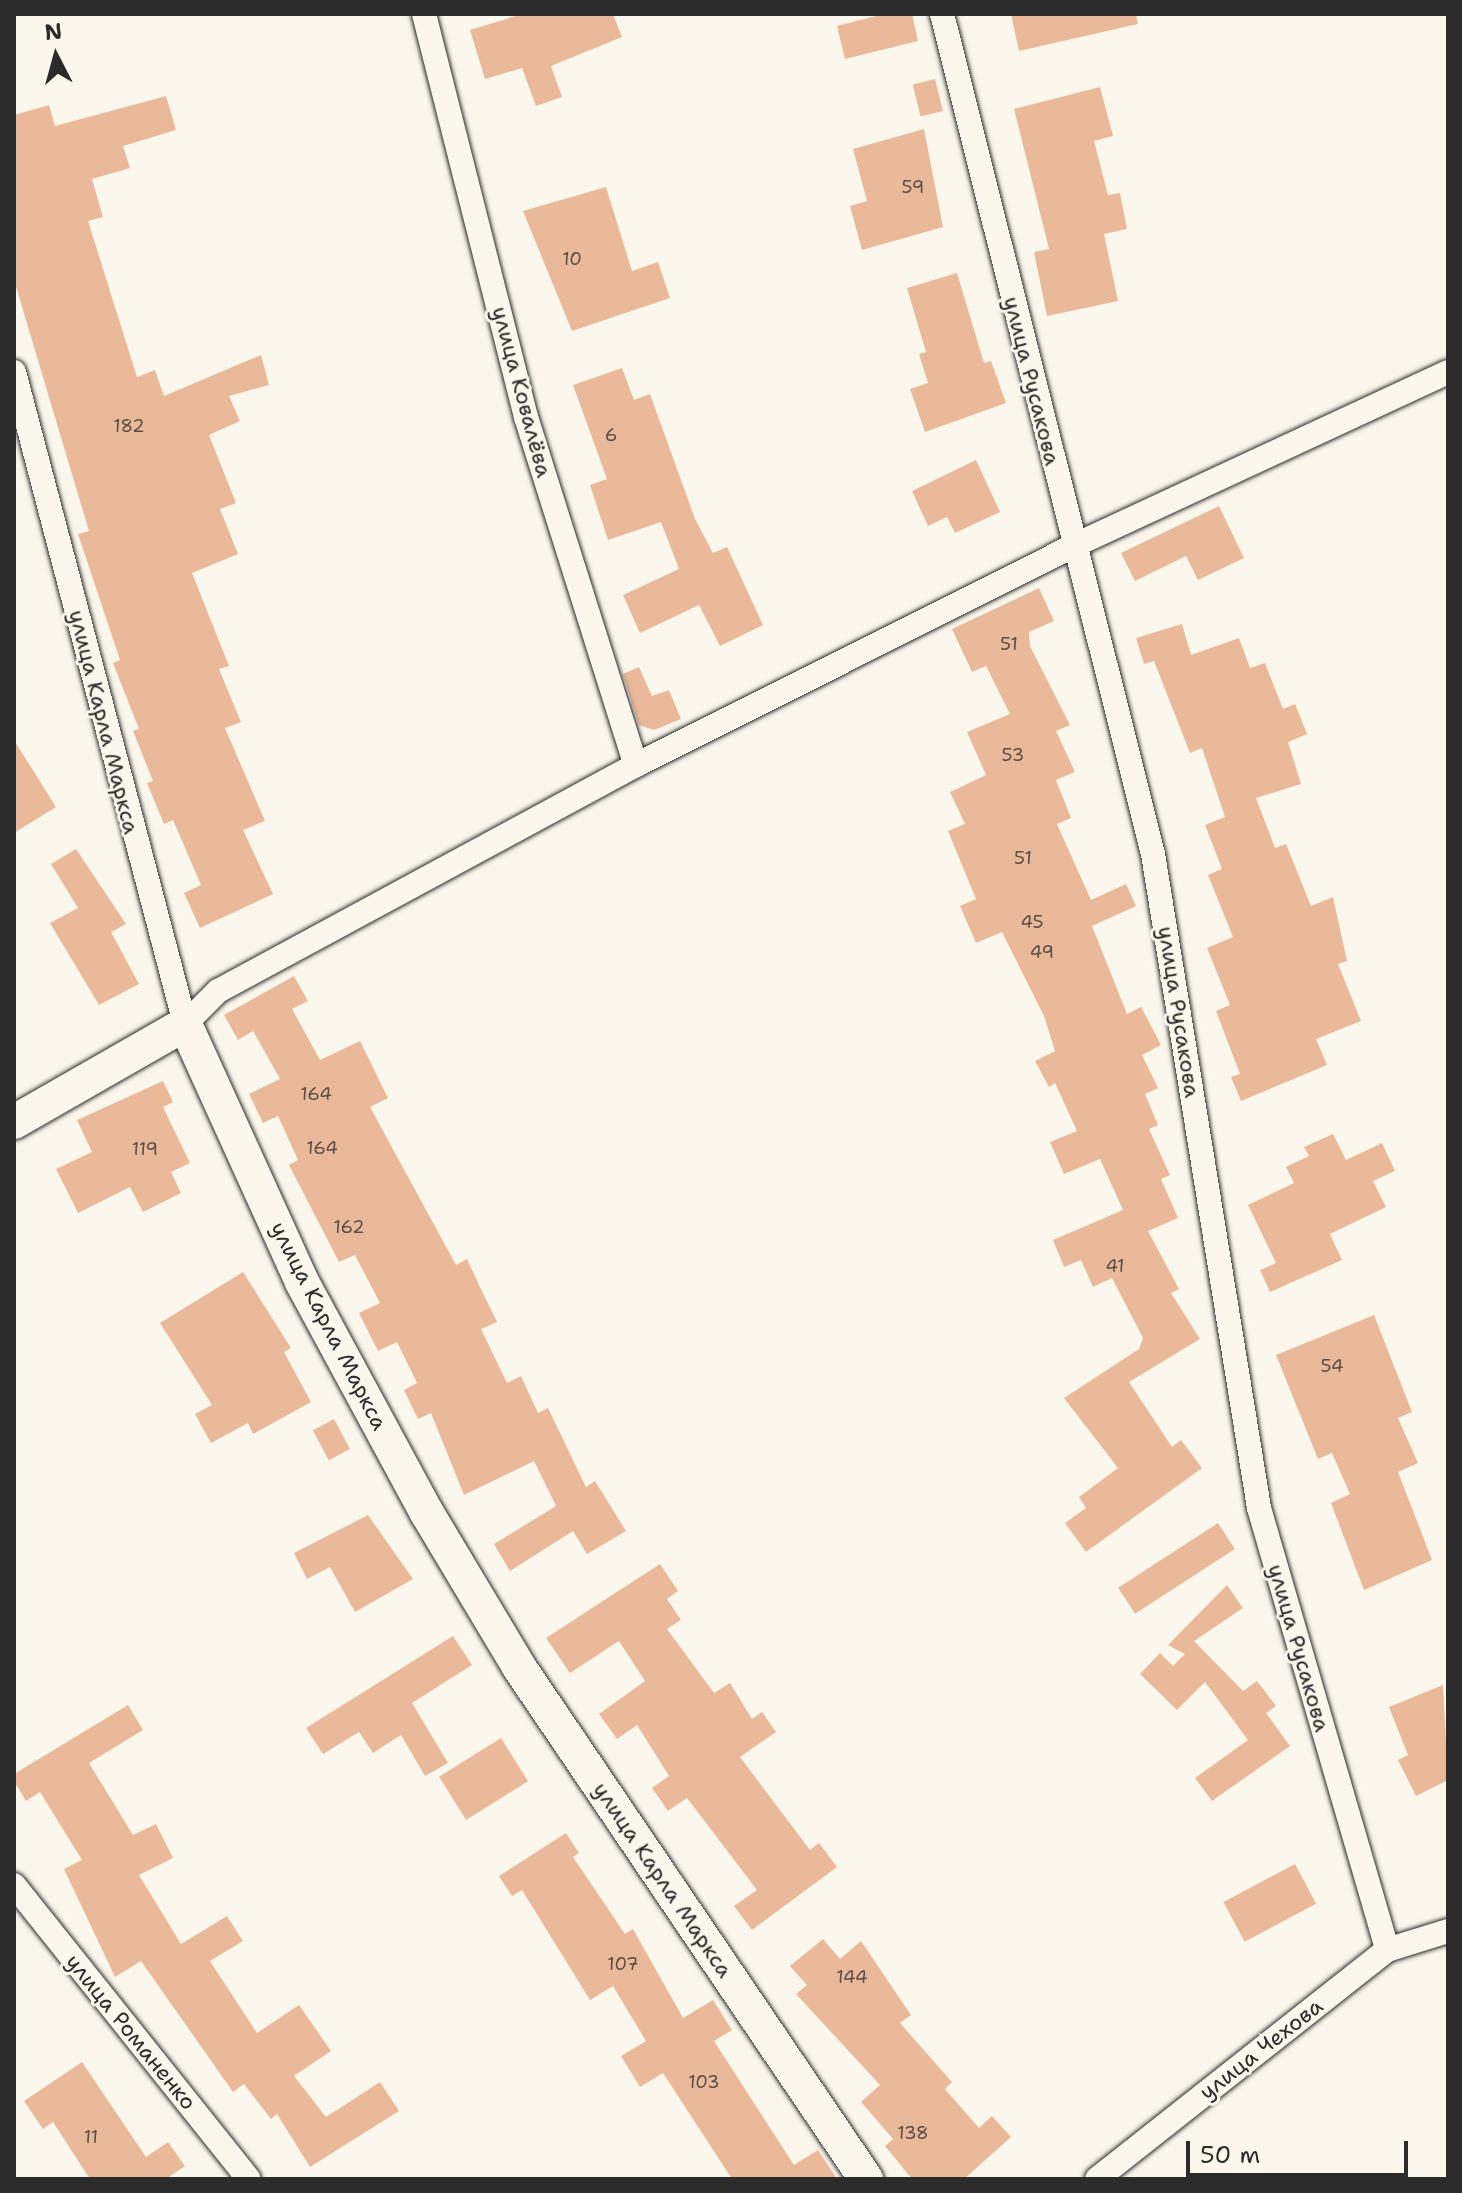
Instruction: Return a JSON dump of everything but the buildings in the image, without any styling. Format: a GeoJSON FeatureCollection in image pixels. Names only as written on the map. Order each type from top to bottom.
{"type":"FeatureCollection","features":[{"type":"Feature","properties":{"kind":"street","name":"улица Ковалёва"},"geometry":{"type":"LineString","coordinates":[[424,14],[526,417],[636,765]]}},
{"type":"Feature","properties":{"kind":"street","name":"улица Русакова"},"geometry":{"type":"LineString","coordinates":[[942,14],[1073,546],[1153,854],[1259,1508],[1387,1950]]}},
{"type":"Feature","properties":{"kind":"street","name":"улица Карла Маркса"},"geometry":{"type":"LineString","coordinates":[[14,372],[185,1024],[302,1282],[427,1513],[519,1667],[866,2179]]}},
{"type":"Feature","properties":{"kind":"street"},"geometry":{"type":"LineString","coordinates":[[14,1122],[185,1024],[218,991],[636,765],[1073,546],[1448,372]]}},
{"type":"Feature","properties":{"kind":"street","name":"улица Романенко"},"geometry":{"type":"LineString","coordinates":[[14,1885],[249,2179]]}},
{"type":"Feature","properties":{"kind":"street"},"geometry":{"type":"LineString","coordinates":[[1387,1950],[1448,1931]]}},
{"type":"Feature","properties":{"kind":"street","name":"улица Чехова"},"geometry":{"type":"LineString","coordinates":[[1097,2179],[1387,1950]]}}]}
